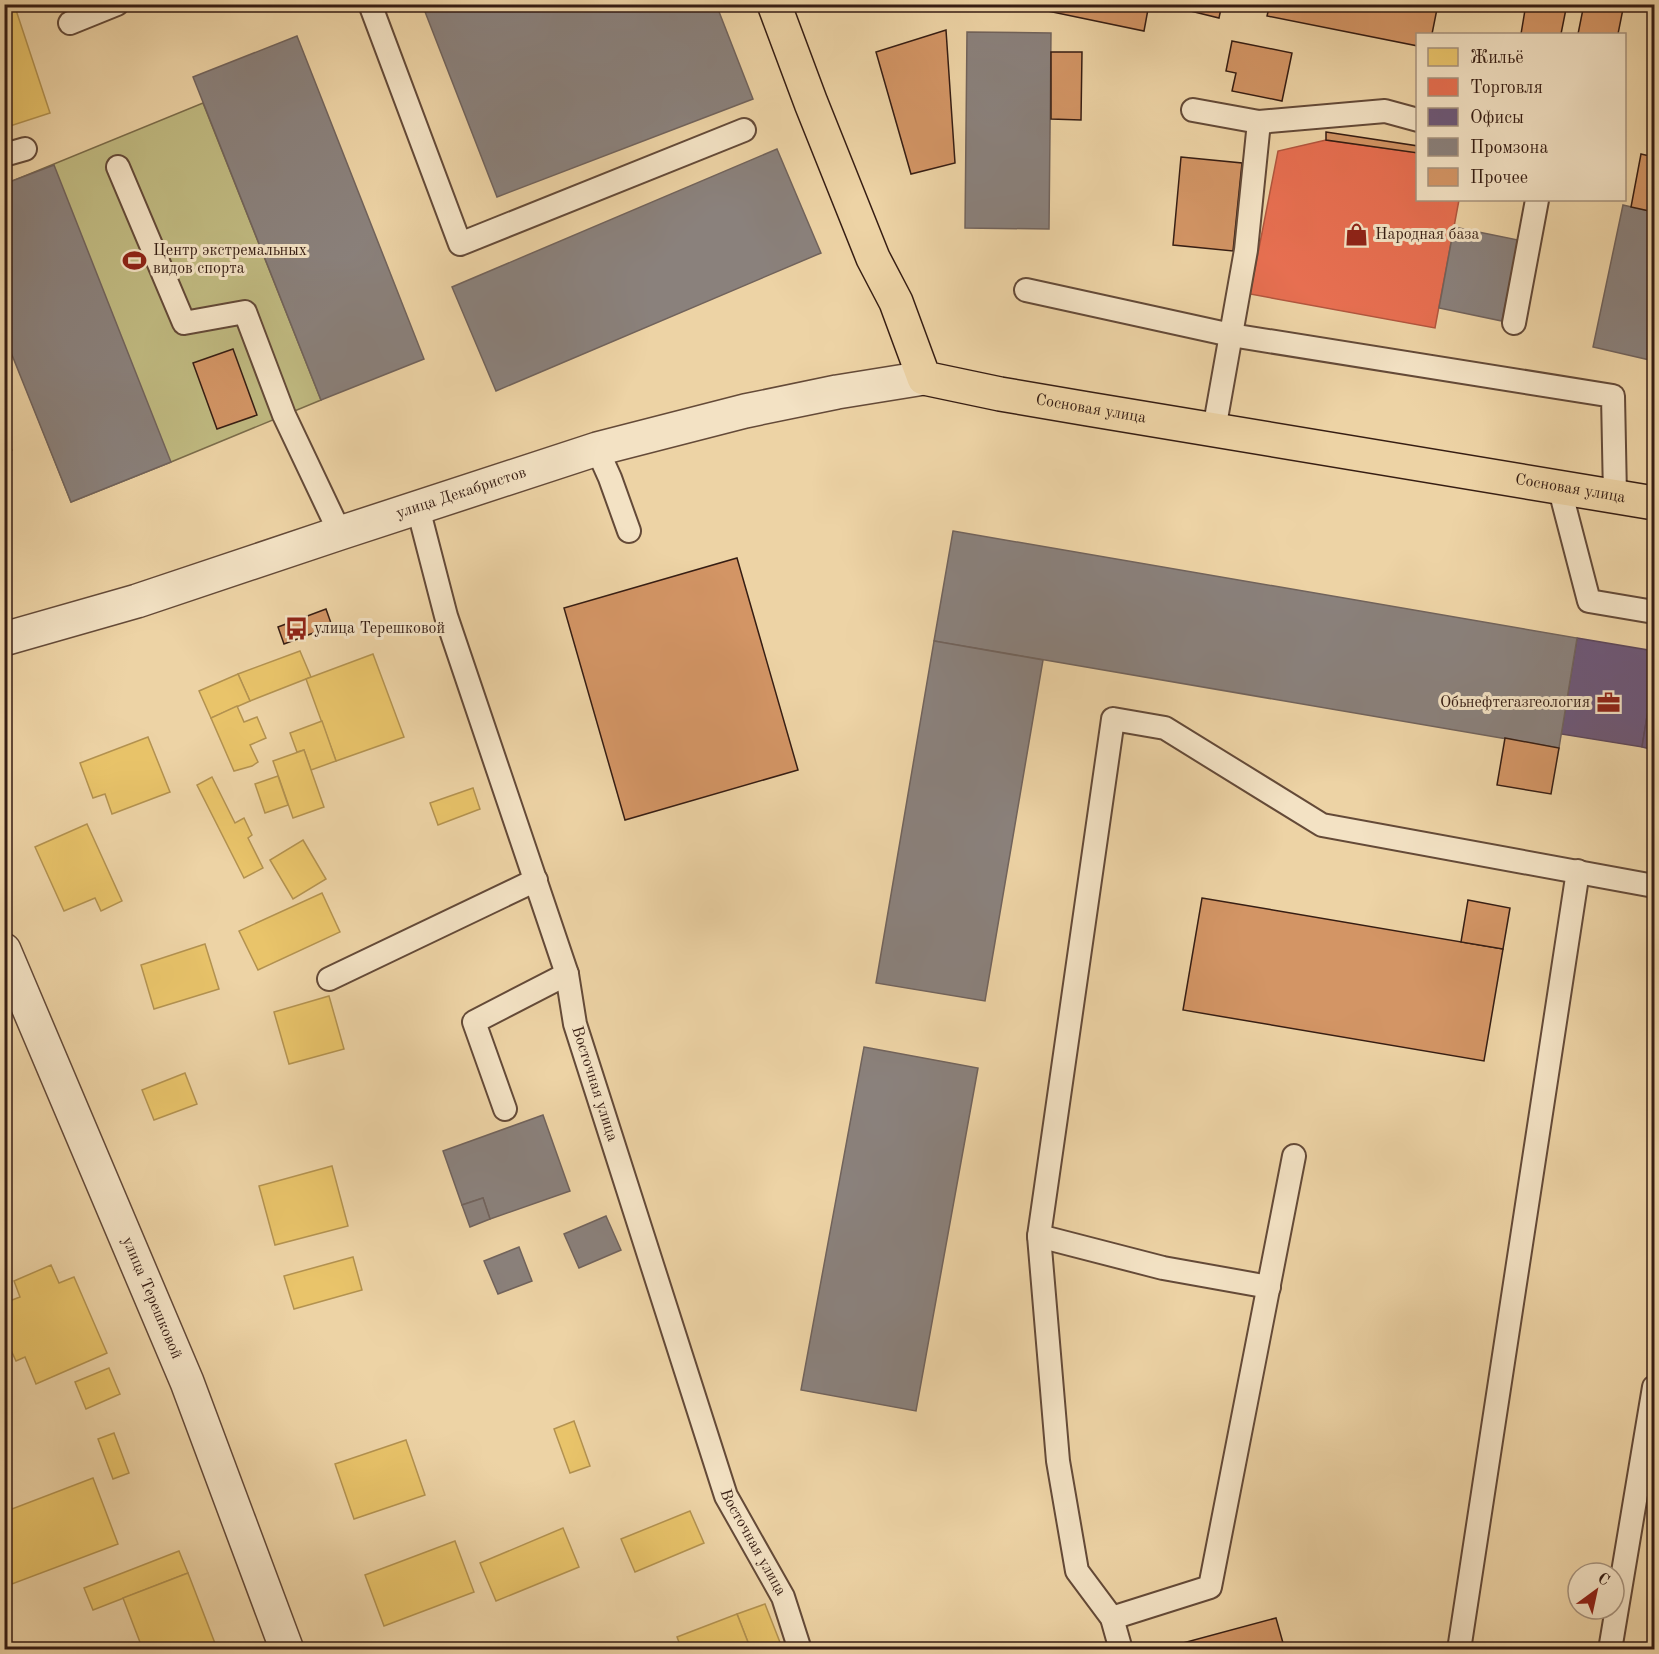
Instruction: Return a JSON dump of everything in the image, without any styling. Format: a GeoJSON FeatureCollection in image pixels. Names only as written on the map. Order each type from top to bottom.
{"type":"FeatureCollection","features":[{"type":"Feature","properties":{"kind":"main road"},"geometry":{"type":"LineString","coordinates":[[774,4],[873,258],[896,302],[924,378]]}},
{"type":"Feature","properties":{"kind":"main road","name":"Сосновая улица"},"geometry":{"type":"LineString","coordinates":[[924,378],[1000,394],[1654,503]]}},
{"type":"Feature","properties":{"kind":"street","name":"улица Декабристов"},"geometry":{"type":"LineString","coordinates":[[4,639],[137,601],[597,449],[745,411],[837,392],[924,378]]}},
{"type":"Feature","properties":{"kind":"street","name":"улица Терешковой"},"geometry":{"type":"LineString","coordinates":[[4,950],[187,1382],[286,1650]]}},
{"type":"Feature","properties":{"kind":"lane"},"geometry":{"type":"LineString","coordinates":[[70,22],[117,4]]}},
{"type":"Feature","properties":{"kind":"lane"},"geometry":{"type":"LineString","coordinates":[[370,4],[460,244],[744,130]]}},
{"type":"Feature","properties":{"kind":"lane"},"geometry":{"type":"LineString","coordinates":[[1193,110],[1259,123],[1385,111],[1416,119]]}},
{"type":"Feature","properties":{"kind":"lane"},"geometry":{"type":"LineString","coordinates":[[1214,430],[1246,250],[1259,123]]}},
{"type":"Feature","properties":{"kind":"lane"},"geometry":{"type":"LineString","coordinates":[[118,167],[183,323],[244,312],[284,415],[340,533]]}},
{"type":"Feature","properties":{"kind":"lane"},"geometry":{"type":"LineString","coordinates":[[1514,323],[1537,201]]}},
{"type":"Feature","properties":{"kind":"lane"},"geometry":{"type":"LineString","coordinates":[[1026,290],[1231,335],[1613,396],[1615,496]]}},
{"type":"Feature","properties":{"kind":"lane"},"geometry":{"type":"LineString","coordinates":[[597,449],[629,531]]}},
{"type":"Feature","properties":{"kind":"lane"},"geometry":{"type":"LineString","coordinates":[[1559,486],[1589,601],[1654,612]]}},
{"type":"Feature","properties":{"kind":"lane","name":"Восточная улица"},"geometry":{"type":"LineString","coordinates":[[418,508],[446,616],[567,974],[575,1024],[726,1496],[783,1597],[800,1650]]}},
{"type":"Feature","properties":{"kind":"lane"},"geometry":{"type":"LineString","coordinates":[[1121,1650],[1112,1618],[1077,1571],[1058,1461],[1039,1236],[1113,719],[1165,728],[1322,825],[1654,886]]}},
{"type":"Feature","properties":{"kind":"lane"},"geometry":{"type":"LineString","coordinates":[[1459,1650],[1578,872]]}},
{"type":"Feature","properties":{"kind":"lane"},"geometry":{"type":"LineString","coordinates":[[329,979],[536,880]]}},
{"type":"Feature","properties":{"kind":"lane"},"geometry":{"type":"LineString","coordinates":[[505,1110],[474,1022],[567,974]]}},
{"type":"Feature","properties":{"kind":"lane"},"geometry":{"type":"LineString","coordinates":[[1112,1618],[1210,1587],[1294,1156]]}},
{"type":"Feature","properties":{"kind":"lane"},"geometry":{"type":"LineString","coordinates":[[1039,1236],[1163,1268],[1269,1287]]}},
{"type":"Feature","properties":{"kind":"lane"},"geometry":{"type":"LineString","coordinates":[[1610,1650],[1654,1387]]}},
{"type":"Feature","properties":{"kind":"shaded area","name":"Центр экстремальных видов спорта"},"geometry":{"type":"Polygon","coordinates":[[[203,103],[321,400],[71,502],[5,335],[5,184],[203,103]]]}},
{"type":"Feature","properties":{"kind":"building: Жильё"},"geometry":{"type":"Polygon","coordinates":[[[4,4],[14,4],[50,113],[4,128],[4,4]]]}},
{"type":"Feature","properties":{"kind":"building: Жильё"},"geometry":{"type":"Polygon","coordinates":[[[4,435],[12,450],[4,453],[4,435]]]}},
{"type":"Feature","properties":{"kind":"building: Жильё"},"geometry":{"type":"Polygon","coordinates":[[[300,651],[311,677],[250,701],[238,674],[300,651]]]}},
{"type":"Feature","properties":{"kind":"building: Жильё"},"geometry":{"type":"Polygon","coordinates":[[[373,654],[404,737],[336,761],[306,679],[373,654]]]}},
{"type":"Feature","properties":{"kind":"building: Жильё"},"geometry":{"type":"Polygon","coordinates":[[[238,674],[250,701],[211,718],[199,691],[238,674]]]}},
{"type":"Feature","properties":{"kind":"building: Жильё"},"geometry":{"type":"Polygon","coordinates":[[[237,706],[244,722],[257,717],[266,738],[250,745],[258,762],[234,771],[211,718],[237,706]]]}},
{"type":"Feature","properties":{"kind":"building: Жильё"},"geometry":{"type":"Polygon","coordinates":[[[322,721],[336,761],[311,770],[304,750],[297,752],[290,733],[322,721]]]}},
{"type":"Feature","properties":{"kind":"building: Жильё"},"geometry":{"type":"Polygon","coordinates":[[[148,737],[170,792],[112,814],[105,794],[93,798],[80,763],[148,737]]]}},
{"type":"Feature","properties":{"kind":"building: Жильё"},"geometry":{"type":"Polygon","coordinates":[[[304,750],[324,807],[293,818],[273,761],[304,750]]]}},
{"type":"Feature","properties":{"kind":"building: Жильё"},"geometry":{"type":"Polygon","coordinates":[[[278,776],[288,805],[265,813],[255,784],[278,776]]]}},
{"type":"Feature","properties":{"kind":"building: Жильё"},"geometry":{"type":"Polygon","coordinates":[[[212,777],[235,823],[244,818],[252,835],[248,838],[263,868],[244,878],[197,785],[212,777]]]}},
{"type":"Feature","properties":{"kind":"building: Жильё"},"geometry":{"type":"Polygon","coordinates":[[[473,788],[480,809],[438,825],[430,803],[473,788]]]}},
{"type":"Feature","properties":{"kind":"building: Жильё"},"geometry":{"type":"Polygon","coordinates":[[[87,824],[122,901],[101,911],[95,898],[64,911],[35,847],[87,824]]]}},
{"type":"Feature","properties":{"kind":"building: Жильё"},"geometry":{"type":"Polygon","coordinates":[[[303,840],[326,879],[293,899],[270,860],[303,840]]]}},
{"type":"Feature","properties":{"kind":"building: Жильё"},"geometry":{"type":"Polygon","coordinates":[[[322,893],[340,932],[258,970],[239,931],[322,893]]]}},
{"type":"Feature","properties":{"kind":"building: Жильё"},"geometry":{"type":"Polygon","coordinates":[[[205,944],[219,989],[154,1009],[141,965],[205,944]]]}},
{"type":"Feature","properties":{"kind":"building: Жильё"},"geometry":{"type":"Polygon","coordinates":[[[329,996],[344,1049],[289,1064],[274,1012],[329,996]]]}},
{"type":"Feature","properties":{"kind":"building: Жильё"},"geometry":{"type":"Polygon","coordinates":[[[185,1073],[197,1104],[154,1120],[142,1090],[185,1073]]]}},
{"type":"Feature","properties":{"kind":"building: Жильё"},"geometry":{"type":"Polygon","coordinates":[[[332,1166],[348,1226],[275,1245],[259,1186],[332,1166]]]}},
{"type":"Feature","properties":{"kind":"building: Жильё"},"geometry":{"type":"Polygon","coordinates":[[[4,1188],[11,1200],[4,1204],[4,1188]]]}},
{"type":"Feature","properties":{"kind":"building: Жильё"},"geometry":{"type":"Polygon","coordinates":[[[353,1257],[362,1290],[294,1309],[284,1276],[353,1257]]]}},
{"type":"Feature","properties":{"kind":"building: Жильё"},"geometry":{"type":"Polygon","coordinates":[[[51,1265],[59,1283],[74,1277],[107,1353],[36,1384],[25,1357],[16,1361],[4,1335],[4,1303],[20,1297],[14,1281],[51,1265]]]}},
{"type":"Feature","properties":{"kind":"building: Жильё"},"geometry":{"type":"Polygon","coordinates":[[[109,1368],[120,1394],[86,1409],[75,1382],[109,1368]]]}},
{"type":"Feature","properties":{"kind":"building: Жильё"},"geometry":{"type":"Polygon","coordinates":[[[574,1421],[590,1466],[570,1473],[554,1429],[574,1421]]]}},
{"type":"Feature","properties":{"kind":"building: Жильё"},"geometry":{"type":"Polygon","coordinates":[[[114,1433],[129,1473],[113,1479],[98,1439],[114,1433]]]}},
{"type":"Feature","properties":{"kind":"building: Жильё"},"geometry":{"type":"Polygon","coordinates":[[[406,1440],[425,1495],[354,1519],[335,1464],[406,1440]]]}},
{"type":"Feature","properties":{"kind":"building: Жильё"},"geometry":{"type":"Polygon","coordinates":[[[93,1478],[118,1544],[4,1587],[4,1512],[93,1478]]]}},
{"type":"Feature","properties":{"kind":"building: Жильё"},"geometry":{"type":"Polygon","coordinates":[[[690,1511],[704,1543],[635,1572],[621,1539],[690,1511]]]}},
{"type":"Feature","properties":{"kind":"building: Жильё"},"geometry":{"type":"Polygon","coordinates":[[[563,1528],[579,1567],[496,1601],[480,1563],[563,1528]]]}},
{"type":"Feature","properties":{"kind":"building: Жильё"},"geometry":{"type":"Polygon","coordinates":[[[455,1541],[474,1592],[384,1626],[365,1575],[455,1541]]]}},
{"type":"Feature","properties":{"kind":"building: Жильё"},"geometry":{"type":"Polygon","coordinates":[[[179,1551],[188,1573],[93,1610],[84,1588],[179,1551]]]}},
{"type":"Feature","properties":{"kind":"building: Жильё"},"geometry":{"type":"Polygon","coordinates":[[[188,1573],[216,1646],[209,1650],[143,1650],[123,1598],[188,1573]]]}},
{"type":"Feature","properties":{"kind":"building: Жильё"},"geometry":{"type":"Polygon","coordinates":[[[765,1604],[783,1650],[751,1650],[737,1614],[765,1604]]]}},
{"type":"Feature","properties":{"kind":"building: Жильё"},"geometry":{"type":"Polygon","coordinates":[[[737,1614],[751,1650],[682,1650],[677,1637],[737,1614]]]}},
{"type":"Feature","properties":{"kind":"building: Торговля","name":"Народная база"},"geometry":{"type":"Polygon","coordinates":[[[1326,140],[1416,153],[1416,201],[1459,201],[1435,328],[1250,294],[1278,151],[1326,140]]]}},
{"type":"Feature","properties":{"kind":"building: Офисы","name":"Обьнефтегазгеология"},"geometry":{"type":"Polygon","coordinates":[[[1577,638],[1654,651],[1654,673],[1642,747],[1561,734],[1577,638]]]}},
{"type":"Feature","properties":{"kind":"building: Офисы"},"geometry":{"type":"Polygon","coordinates":[[[1654,673],[1654,750],[1642,747],[1654,673]]]}},
{"type":"Feature","properties":{"kind":"building: Промзона"},"geometry":{"type":"Polygon","coordinates":[[[422,4],[716,4],[753,99],[497,197],[422,4]]]}},
{"type":"Feature","properties":{"kind":"building: Промзона"},"geometry":{"type":"Polygon","coordinates":[[[967,32],[1051,33],[1049,229],[965,228],[967,32]]]}},
{"type":"Feature","properties":{"kind":"building: Промзона"},"geometry":{"type":"Polygon","coordinates":[[[297,36],[424,359],[321,400],[193,77],[297,36]]]}},
{"type":"Feature","properties":{"kind":"building: Промзона"},"geometry":{"type":"Polygon","coordinates":[[[777,149],[821,253],[496,391],[452,287],[777,149]]]}},
{"type":"Feature","properties":{"kind":"building: Промзона"},"geometry":{"type":"Polygon","coordinates":[[[54,165],[171,462],[71,502],[4,335],[4,184],[54,165]]]}},
{"type":"Feature","properties":{"kind":"building: Промзона"},"geometry":{"type":"Polygon","coordinates":[[[1623,205],[1654,212],[1654,361],[1593,347],[1623,205]]]}},
{"type":"Feature","properties":{"kind":"building: Промзона"},"geometry":{"type":"Polygon","coordinates":[[[1454,227],[1518,240],[1502,321],[1439,308],[1454,227]]]}},
{"type":"Feature","properties":{"kind":"building: Промзона"},"geometry":{"type":"Polygon","coordinates":[[[953,531],[1577,638],[1559,748],[934,641],[953,531]]]}},
{"type":"Feature","properties":{"kind":"building: Промзона"},"geometry":{"type":"Polygon","coordinates":[[[934,641],[1043,660],[985,1001],[876,983],[934,641]]]}},
{"type":"Feature","properties":{"kind":"building: Промзона"},"geometry":{"type":"Polygon","coordinates":[[[864,1047],[978,1068],[916,1411],[801,1390],[864,1047]]]}},
{"type":"Feature","properties":{"kind":"building: Промзона"},"geometry":{"type":"Polygon","coordinates":[[[543,1115],[570,1191],[490,1219],[483,1198],[462,1205],[443,1151],[543,1115]]]}},
{"type":"Feature","properties":{"kind":"building: Промзона"},"geometry":{"type":"Polygon","coordinates":[[[483,1198],[490,1219],[470,1227],[462,1205],[483,1198]]]}},
{"type":"Feature","properties":{"kind":"building: Промзона"},"geometry":{"type":"Polygon","coordinates":[[[606,1216],[621,1250],[579,1268],[564,1234],[606,1216]]]}},
{"type":"Feature","properties":{"kind":"building: Промзона"},"geometry":{"type":"Polygon","coordinates":[[[519,1247],[532,1281],[498,1294],[484,1261],[519,1247]]]}},
{"type":"Feature","properties":{"kind":"building: Прочее"},"geometry":{"type":"Polygon","coordinates":[[[1034,4],[1149,4],[1144,31],[1033,8],[1034,4]]]}},
{"type":"Feature","properties":{"kind":"building: Прочее"},"geometry":{"type":"Polygon","coordinates":[[[1179,4],[1222,4],[1219,18],[1178,8],[1179,4]]]}},
{"type":"Feature","properties":{"kind":"building: Прочее"},"geometry":{"type":"Polygon","coordinates":[[[1270,4],[1438,4],[1432,33],[1416,33],[1416,46],[1267,16],[1270,4]]]}},
{"type":"Feature","properties":{"kind":"building: Прочее"},"geometry":{"type":"Polygon","coordinates":[[[1526,4],[1567,4],[1561,33],[1521,33],[1526,4]]]}},
{"type":"Feature","properties":{"kind":"building: Прочее"},"geometry":{"type":"Polygon","coordinates":[[[1584,4],[1624,4],[1618,33],[1578,33],[1584,4]]]}},
{"type":"Feature","properties":{"kind":"building: Прочее"},"geometry":{"type":"Polygon","coordinates":[[[946,30],[955,163],[911,174],[876,52],[946,30]]]}},
{"type":"Feature","properties":{"kind":"building: Прочее"},"geometry":{"type":"Polygon","coordinates":[[[1232,41],[1292,53],[1282,101],[1232,91],[1236,73],[1226,71],[1232,41]]]}},
{"type":"Feature","properties":{"kind":"building: Прочее"},"geometry":{"type":"Polygon","coordinates":[[[1051,52],[1082,52],[1081,120],[1051,119],[1051,52]]]}},
{"type":"Feature","properties":{"kind":"building: Прочее"},"geometry":{"type":"Polygon","coordinates":[[[1326,132],[1416,146],[1416,153],[1326,140],[1326,132]]]}},
{"type":"Feature","properties":{"kind":"building: Прочее"},"geometry":{"type":"Polygon","coordinates":[[[1641,154],[1654,157],[1654,212],[1631,207],[1641,154]]]}},
{"type":"Feature","properties":{"kind":"building: Прочее"},"geometry":{"type":"Polygon","coordinates":[[[1181,157],[1242,163],[1233,251],[1173,245],[1181,157]]]}},
{"type":"Feature","properties":{"kind":"building: Прочее"},"geometry":{"type":"Polygon","coordinates":[[[233,349],[257,415],[217,429],[193,363],[233,349]]]}},
{"type":"Feature","properties":{"kind":"building: Прочее"},"geometry":{"type":"Polygon","coordinates":[[[737,558],[798,770],[625,820],[564,608],[737,558]]]}},
{"type":"Feature","properties":{"kind":"building: Прочее"},"geometry":{"type":"Polygon","coordinates":[[[326,609],[332,626],[284,644],[278,627],[326,609]]]}},
{"type":"Feature","properties":{"kind":"building: Прочее"},"geometry":{"type":"Polygon","coordinates":[[[1505,738],[1559,748],[1551,794],[1497,785],[1505,738]]]}},
{"type":"Feature","properties":{"kind":"building: Прочее"},"geometry":{"type":"Polygon","coordinates":[[[1202,898],[1503,949],[1484,1061],[1183,1010],[1202,898]]]}},
{"type":"Feature","properties":{"kind":"building: Прочее"},"geometry":{"type":"Polygon","coordinates":[[[1468,900],[1510,908],[1503,949],[1461,942],[1468,900]]]}},
{"type":"Feature","properties":{"kind":"building: Прочее"},"geometry":{"type":"Polygon","coordinates":[[[1276,1618],[1285,1650],[1169,1650],[1168,1647],[1276,1618]]]}},
{"type":"Feature","properties":{"kind":"place","name":"Народная база"},"geometry":{"type":"Point","coordinates":[1357,235]}},
{"type":"Feature","properties":{"kind":"place","name":"Центр экстремальных видов спорта"},"geometry":{"type":"Point","coordinates":[135,260]}},
{"type":"Feature","properties":{"kind":"place","name":"улица Терешковой"},"geometry":{"type":"Point","coordinates":[296,629]}},
{"type":"Feature","properties":{"kind":"place","name":"Обьнефтегазгеология"},"geometry":{"type":"Point","coordinates":[1608,703]}}]}
